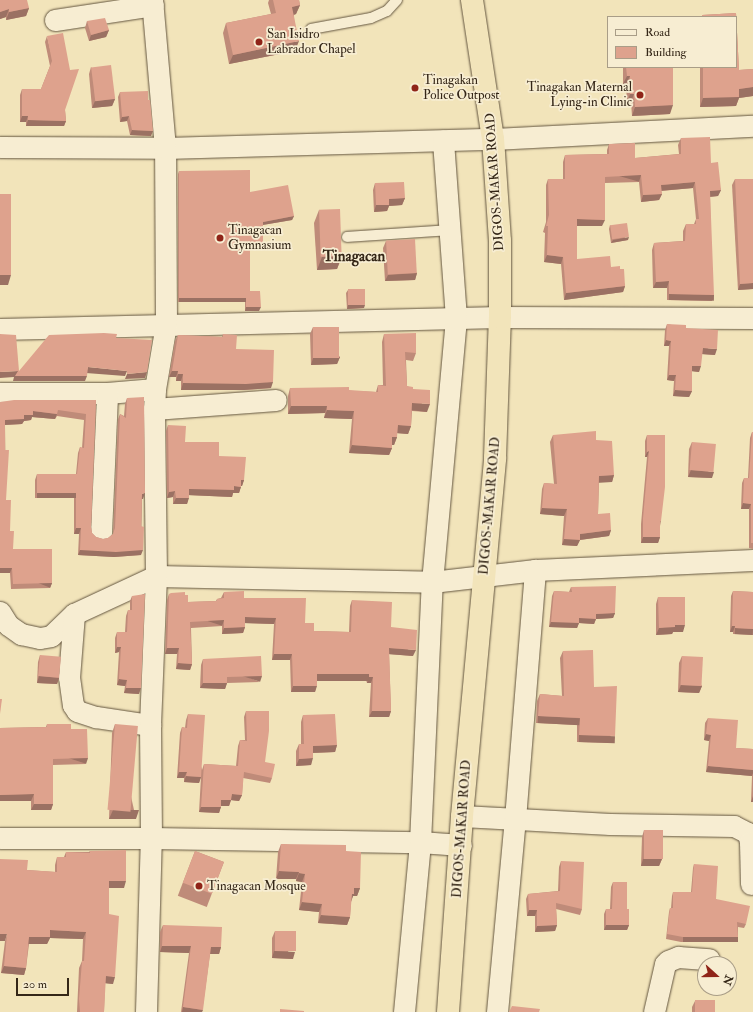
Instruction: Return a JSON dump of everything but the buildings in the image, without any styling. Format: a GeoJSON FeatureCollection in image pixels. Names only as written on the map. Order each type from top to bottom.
{"type":"FeatureCollection","features":[{"type":"Feature","properties":{"kind":"highway","name":"DIGOS-MAKAR ROAD"},"geometry":{"type":"LineString","coordinates":[[448,1012],[462,816],[495,458],[500,317],[500,241],[493,139],[472,0]]}},
{"type":"Feature","properties":{"kind":"street"},"geometry":{"type":"LineString","coordinates":[[55,20],[152,2],[165,148],[166,324],[155,399],[156,576],[150,725],[151,838],[146,1012]]}},
{"type":"Feature","properties":{"kind":"street"},"geometry":{"type":"LineString","coordinates":[[0,146],[165,148],[493,139],[753,126]]}},
{"type":"Feature","properties":{"kind":"street"},"geometry":{"type":"LineString","coordinates":[[404,1012],[420,842],[432,582],[456,318],[443,140]]}},
{"type":"Feature","properties":{"kind":"street"},"geometry":{"type":"LineString","coordinates":[[0,329],[500,317],[753,318]]}},
{"type":"Feature","properties":{"kind":"street"},"geometry":{"type":"LineString","coordinates":[[0,393],[107,393],[155,399],[276,400]]}},
{"type":"Feature","properties":{"kind":"street"},"geometry":{"type":"LineString","coordinates":[[101,533],[107,393]]}},
{"type":"Feature","properties":{"kind":"street"},"geometry":{"type":"LineString","coordinates":[[0,612],[8,624],[21,634],[40,638],[51,636],[74,614],[156,576],[432,582],[535,570],[753,560]]}},
{"type":"Feature","properties":{"kind":"street"},"geometry":{"type":"LineString","coordinates":[[496,1012],[515,819],[535,570]]}},
{"type":"Feature","properties":{"kind":"street"},"geometry":{"type":"LineString","coordinates":[[74,614],[69,677],[73,705],[77,710],[96,717],[150,725]]}},
{"type":"Feature","properties":{"kind":"street"},"geometry":{"type":"LineString","coordinates":[[462,816],[610,824],[734,826],[748,833],[750,842],[751,884]]}},
{"type":"Feature","properties":{"kind":"street"},"geometry":{"type":"LineString","coordinates":[[0,838],[151,838],[420,842],[461,845]]}},
{"type":"Feature","properties":{"kind":"street"},"geometry":{"type":"LineString","coordinates":[[654,1012],[665,964],[668,961],[678,957],[697,958]]}},
{"type":"Feature","properties":{"kind":"lane"},"geometry":{"type":"LineString","coordinates":[[311,29],[371,18],[387,11],[397,0]]}},
{"type":"Feature","properties":{"kind":"lane"},"geometry":{"type":"LineString","coordinates":[[347,237],[450,230]]}},
{"type":"Feature","properties":{"kind":"place","name":"San Isidro Labrador Chapel"},"geometry":{"type":"Point","coordinates":[259,42]}},
{"type":"Feature","properties":{"kind":"place","name":"Tinagakan Police Outpost"},"geometry":{"type":"Point","coordinates":[415,88]}},
{"type":"Feature","properties":{"kind":"place","name":"Tinagakan Maternal Lying-in Clinic"},"geometry":{"type":"Point","coordinates":[640,95]}},
{"type":"Feature","properties":{"kind":"place","name":"Tinagacan Gymnasium"},"geometry":{"type":"Point","coordinates":[220,238]}},
{"type":"Feature","properties":{"kind":"place","name":"Tinagacan Mosque"},"geometry":{"type":"Point","coordinates":[199,886]}},
{"type":"Feature","properties":{"kind":"district","name":"Tinagacan"},"geometry":{"type":"Point","coordinates":[354,257]}}]}
